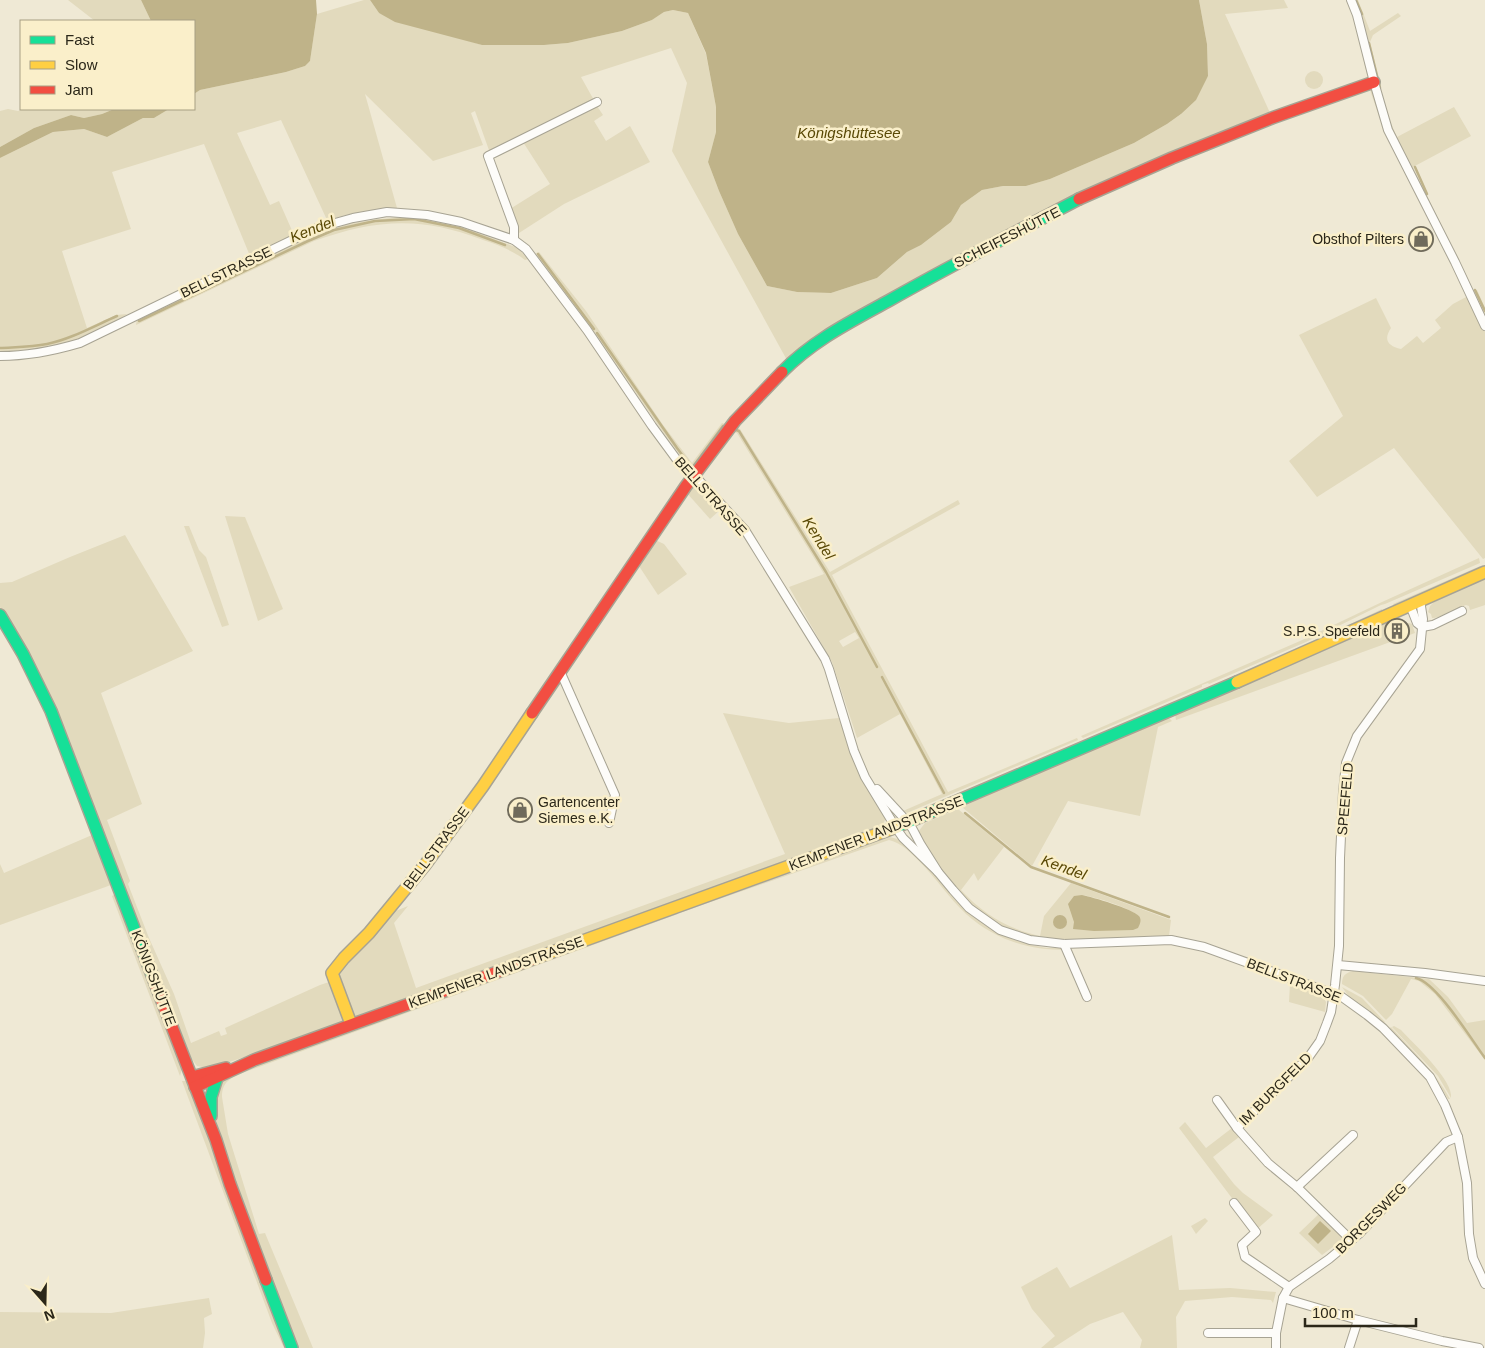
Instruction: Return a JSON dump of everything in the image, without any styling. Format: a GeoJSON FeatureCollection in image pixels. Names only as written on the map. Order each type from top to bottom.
{"type":"FeatureCollection","features":[{"type":"Feature","properties":{"kind":"street"},"geometry":{"type":"LineString","coordinates":[[1351,0],[1357,14],[1388,130],[1485,326]]}},
{"type":"Feature","properties":{"kind":"street","name":"SCHEIFESHÜTTE"},"geometry":{"type":"LineString","coordinates":[[686,486],[734,421],[792,362],[825,336],[934,275],[1082,198],[1172,158],[1272,118],[1374,82]]}},
{"type":"Feature","properties":{"kind":"street"},"geometry":{"type":"LineString","coordinates":[[514,240],[514,227],[488,156],[597,102]]}},
{"type":"Feature","properties":{"kind":"street","name":"BELLSTRASSE"},"geometry":{"type":"LineString","coordinates":[[0,356],[29,355],[80,343],[317,228],[353,218],[387,212],[427,215],[461,222],[514,240],[526,249],[587,330],[677,460],[694,475],[745,530],[825,659],[854,751],[865,777],[903,838],[938,872],[969,908],[1000,930],[1030,940],[1064,944],[1171,940],[1204,947],[1342,997],[1384,1028],[1430,1077],[1445,1105],[1458,1137],[1466,1183],[1468,1234],[1474,1258],[1485,1284]]}},
{"type":"Feature","properties":{"kind":"street","name":"BELLSTRASSE"},"geometry":{"type":"LineString","coordinates":[[351,1024],[332,973],[369,933],[425,865],[482,786],[686,486]]}},
{"type":"Feature","properties":{"kind":"street","name":"KEMPENER LANDSTRASSE"},"geometry":{"type":"LineString","coordinates":[[194,1082],[217,1078],[254,1060],[351,1024],[758,876],[896,828],[1310,650],[1485,572]]}},
{"type":"Feature","properties":{"kind":"street","name":"SPEEFELD"},"geometry":{"type":"LineString","coordinates":[[1333,994],[1338,964],[1340,858],[1346,763],[1357,736],[1420,649],[1424,620],[1415,602]]}},
{"type":"Feature","properties":{"kind":"street"},"geometry":{"type":"LineString","coordinates":[[1422,627],[1432,625],[1462,611]]}},
{"type":"Feature","properties":{"kind":"street","name":"KÖNIGSHÜTTE"},"geometry":{"type":"LineString","coordinates":[[0,615],[23,654],[51,711],[216,1140],[230,1184],[292,1348]]}},
{"type":"Feature","properties":{"kind":"street"},"geometry":{"type":"LineString","coordinates":[[560,670],[615,795],[609,822]]}},
{"type":"Feature","properties":{"kind":"street","name":"BELLSTRASSE"},"geometry":{"type":"LineString","coordinates":[[865,777],[908,823],[938,872]]}},
{"type":"Feature","properties":{"kind":"street"},"geometry":{"type":"LineString","coordinates":[[1064,944],[1087,997]]}},
{"type":"Feature","properties":{"kind":"street"},"geometry":{"type":"LineString","coordinates":[[1338,964],[1485,981]]}},
{"type":"Feature","properties":{"kind":"street","name":"IM BURGFELD"},"geometry":{"type":"LineString","coordinates":[[1237,1128],[1308,1058],[1324,1032],[1333,994]]}},
{"type":"Feature","properties":{"kind":"street","name":"KEMPENER LANDSTRASSE"},"geometry":{"type":"LineString","coordinates":[[194,1082],[248,1060],[254,1060]]}},
{"type":"Feature","properties":{"kind":"street"},"geometry":{"type":"LineString","coordinates":[[216,1140],[209,1107],[211,1090],[217,1078]]}},
{"type":"Feature","properties":{"kind":"street","name":"IM BURGFELD"},"geometry":{"type":"LineString","coordinates":[[1217,1100],[1237,1128],[1268,1163],[1297,1187],[1351,1240]]}},
{"type":"Feature","properties":{"kind":"street"},"geometry":{"type":"LineString","coordinates":[[1297,1187],[1353,1135]]}},
{"type":"Feature","properties":{"kind":"street","name":"BORGESWEG"},"geometry":{"type":"LineString","coordinates":[[1276,1348],[1276,1333],[1283,1298],[1289,1287],[1329,1259],[1351,1240],[1446,1142],[1458,1137]]}},
{"type":"Feature","properties":{"kind":"street"},"geometry":{"type":"LineString","coordinates":[[1234,1203],[1256,1232],[1242,1245],[1245,1257],[1289,1287]]}},
{"type":"Feature","properties":{"kind":"street"},"geometry":{"type":"LineString","coordinates":[[1283,1298],[1358,1320],[1442,1341],[1479,1348]]}},
{"type":"Feature","properties":{"kind":"street"},"geometry":{"type":"LineString","coordinates":[[1350,1348],[1358,1320]]}},
{"type":"Feature","properties":{"kind":"street"},"geometry":{"type":"LineString","coordinates":[[1208,1333],[1276,1333]]}},
{"type":"Feature","properties":{"kind":"shaded area"},"geometry":{"type":"Polygon","coordinates":[[[68,0],[141,0],[151,20],[94,20],[68,0]]]}},
{"type":"Feature","properties":{"kind":"shaded area"},"geometry":{"type":"Polygon","coordinates":[[[364,0],[370,0],[379,13],[482,45],[544,45],[568,43],[622,31],[652,20],[664,12],[673,10],[688,13],[706,54],[716,107],[716,132],[708,162],[738,234],[767,286],[797,292],[831,293],[877,278],[907,252],[921,245],[951,222],[961,205],[982,190],[1003,186],[1026,186],[1050,179],[1134,143],[1181,114],[1208,76],[1207,44],[1199,0],[1284,0],[1288,8],[1225,14],[1271,115],[1082,196],[788,362],[672,151],[687,83],[671,48],[581,77],[595,102],[490,153],[475,111],[471,113],[483,145],[433,161],[365,94],[397,208],[379,209],[327,220],[281,120],[237,133],[270,205],[279,201],[294,235],[250,256],[204,144],[112,172],[131,229],[62,251],[87,328],[116,315],[127,314],[98,331],[66,343],[33,350],[0,352],[0,158],[53,132],[84,129],[107,137],[143,118],[154,118],[167,110],[195,110],[195,93],[200,90],[286,72],[305,66],[310,61],[317,14],[364,0]]]}},
{"type":"Feature","properties":{"kind":"shaded area"},"geometry":{"type":"Polygon","coordinates":[[[1347,0],[1358,0],[1370,31],[1398,13],[1401,16],[1373,35],[1370,42],[1381,88],[1379,89],[1397,137],[1454,107],[1471,136],[1413,167],[1473,290],[1477,290],[1485,308],[1485,558],[1483,559],[1394,448],[1317,497],[1289,461],[1343,416],[1299,335],[1376,298],[1391,328],[1387,336],[1388,342],[1401,349],[1417,336],[1423,343],[1441,328],[1435,320],[1453,304],[1468,296],[1421,200],[1386,136],[1371,93],[1354,17],[1347,0]]]}},
{"type":"Feature","properties":{"kind":"shaded area"},"geometry":{"type":"Polygon","coordinates":[[[1314,71],[1320,74],[1323,80],[1320,86],[1314,89],[1308,86],[1305,80],[1308,74],[1314,71]]]}},
{"type":"Feature","properties":{"kind":"shaded area"},"geometry":{"type":"Polygon","coordinates":[[[597,106],[603,115],[594,121],[606,141],[630,126],[650,162],[564,204],[519,233],[510,209],[550,184],[523,142],[597,106]]]}},
{"type":"Feature","properties":{"kind":"shaded area"},"geometry":{"type":"Polygon","coordinates":[[[8,109],[18,111],[112,110],[84,118],[71,115],[34,128],[0,147],[0,111],[8,109]]]}},
{"type":"Feature","properties":{"kind":"shaded area"},"geometry":{"type":"Polygon","coordinates":[[[397,217],[418,218],[460,226],[518,248],[528,259],[525,260],[494,244],[439,227],[398,223],[358,228],[314,241],[136,325],[137,319],[311,236],[351,223],[397,217]]]}},
{"type":"Feature","properties":{"kind":"shaded area"},"geometry":{"type":"Polygon","coordinates":[[[539,252],[586,311],[663,425],[692,463],[722,423],[728,425],[691,470],[581,314],[538,257],[536,253],[539,252]]]}},
{"type":"Feature","properties":{"kind":"shaded area"},"geometry":{"type":"Polygon","coordinates":[[[733,426],[740,429],[830,572],[958,500],[960,504],[832,575],[948,792],[1077,738],[1078,740],[907,813],[903,811],[942,794],[900,714],[857,738],[832,662],[789,587],[824,574],[737,433],[729,431],[733,426]],[[855,632],[839,641],[843,647],[859,638],[855,632]]]}},
{"type":"Feature","properties":{"kind":"shaded area"},"geometry":{"type":"Polygon","coordinates":[[[693,484],[720,510],[710,519],[686,492],[693,484]]]}},
{"type":"Feature","properties":{"kind":"shaded area"},"geometry":{"type":"Polygon","coordinates":[[[225,516],[245,517],[283,609],[258,621],[225,516]]]}},
{"type":"Feature","properties":{"kind":"shaded area"},"geometry":{"type":"Polygon","coordinates":[[[184,526],[189,526],[199,550],[206,557],[229,625],[222,627],[184,526]]]}},
{"type":"Feature","properties":{"kind":"shaded area"},"geometry":{"type":"Polygon","coordinates":[[[125,535],[193,651],[101,693],[142,804],[107,820],[130,881],[128,884],[174,994],[191,1043],[219,1031],[221,1036],[227,1034],[225,1028],[329,982],[333,984],[344,1015],[343,1021],[338,1025],[215,1067],[197,1066],[191,1058],[21,641],[0,607],[0,583],[12,582],[125,535]]]}},
{"type":"Feature","properties":{"kind":"shaded area"},"geometry":{"type":"Polygon","coordinates":[[[653,539],[664,544],[687,574],[658,595],[637,563],[653,539]]]}},
{"type":"Feature","properties":{"kind":"shaded area"},"geometry":{"type":"Polygon","coordinates":[[[1479,558],[1480,563],[1381,605],[1306,642],[1209,684],[1202,685],[1202,687],[1083,738],[1081,736],[1300,641],[1479,558]]]}},
{"type":"Feature","properties":{"kind":"shaded area"},"geometry":{"type":"Polygon","coordinates":[[[1480,566],[1481,568],[1394,606],[1393,604],[1480,566]]]}},
{"type":"Feature","properties":{"kind":"shaded area"},"geometry":{"type":"Polygon","coordinates":[[[1485,578],[1485,605],[1470,610],[1469,606],[1466,605],[1432,618],[1428,612],[1434,602],[1485,578]]]}},
{"type":"Feature","properties":{"kind":"shaded area"},"geometry":{"type":"Polygon","coordinates":[[[1382,609],[1382,611],[1317,642],[1214,687],[1212,686],[1316,640],[1382,609]]]}},
{"type":"Feature","properties":{"kind":"shaded area"},"geometry":{"type":"Polygon","coordinates":[[[1395,618],[1401,624],[1412,624],[1415,633],[1176,720],[1175,714],[1395,618]]]}},
{"type":"Feature","properties":{"kind":"shaded area"},"geometry":{"type":"Polygon","coordinates":[[[0,623],[34,686],[60,744],[182,1069],[180,1076],[112,896],[115,894],[111,885],[0,925],[0,864],[4,873],[92,835],[47,718],[0,623]]]}},
{"type":"Feature","properties":{"kind":"shaded area"},"geometry":{"type":"Polygon","coordinates":[[[723,713],[789,723],[839,718],[856,768],[886,817],[883,825],[354,1017],[339,978],[340,971],[388,914],[408,906],[394,923],[416,988],[785,854],[723,713]]]}},
{"type":"Feature","properties":{"kind":"shaded area"},"geometry":{"type":"Polygon","coordinates":[[[1167,716],[1172,721],[1158,727],[1140,816],[1068,801],[1032,866],[962,807],[1025,778],[1167,716]]]}},
{"type":"Feature","properties":{"kind":"shaded area"},"geometry":{"type":"Polygon","coordinates":[[[958,809],[1004,847],[978,881],[974,873],[961,890],[987,913],[1007,925],[1040,936],[1044,916],[1071,883],[1171,920],[1169,936],[1051,940],[1025,936],[1012,931],[977,910],[949,880],[928,851],[918,832],[925,823],[958,809]],[[1082,895],[1074,925],[1139,916],[1104,900],[1082,895]]]}},
{"type":"Feature","properties":{"kind":"shaded area"},"geometry":{"type":"Polygon","coordinates":[[[886,837],[901,840],[934,873],[954,898],[985,925],[1012,939],[1031,945],[1047,948],[1064,948],[1065,950],[1037,948],[1024,945],[988,930],[960,908],[910,852],[898,843],[889,840],[682,912],[684,907],[886,837]]]}},
{"type":"Feature","properties":{"kind":"shaded area"},"geometry":{"type":"Polygon","coordinates":[[[673,911],[678,914],[245,1072],[226,1083],[222,1091],[222,1097],[228,1134],[259,1234],[265,1233],[313,1348],[297,1348],[241,1201],[219,1135],[213,1100],[220,1081],[241,1069],[673,911]]]}},
{"type":"Feature","properties":{"kind":"shaded area"},"geometry":{"type":"Polygon","coordinates":[[[1353,971],[1429,979],[1448,997],[1467,1023],[1485,1020],[1485,1060],[1435,994],[1419,981],[1411,979],[1392,1014],[1386,1020],[1363,996],[1342,984],[1344,975],[1353,971]]]}},
{"type":"Feature","properties":{"kind":"shaded area"},"geometry":{"type":"Polygon","coordinates":[[[1290,984],[1322,995],[1326,1002],[1325,1012],[1289,1002],[1290,984]]]}},
{"type":"Feature","properties":{"kind":"shaded area"},"geometry":{"type":"Polygon","coordinates":[[[1342,987],[1362,998],[1385,1022],[1383,1024],[1350,998],[1342,987]]]}},
{"type":"Feature","properties":{"kind":"shaded area"},"geometry":{"type":"Polygon","coordinates":[[[1394,1026],[1401,1030],[1440,1072],[1450,1091],[1451,1098],[1438,1076],[1392,1027],[1394,1026]]]}},
{"type":"Feature","properties":{"kind":"shaded area"},"geometry":{"type":"Polygon","coordinates":[[[1391,1027],[1430,1070],[1450,1099],[1448,1099],[1421,1062],[1389,1029],[1391,1027]]]}},
{"type":"Feature","properties":{"kind":"shaded area"},"geometry":{"type":"Polygon","coordinates":[[[182,1081],[187,1081],[288,1348],[284,1348],[272,1323],[182,1081]]]}},
{"type":"Feature","properties":{"kind":"shaded area"},"geometry":{"type":"Polygon","coordinates":[[[1185,1122],[1206,1148],[1232,1128],[1239,1137],[1213,1157],[1243,1193],[1273,1215],[1256,1230],[1179,1128],[1185,1122]]]}},
{"type":"Feature","properties":{"kind":"shaded area"},"geometry":{"type":"Polygon","coordinates":[[[1320,1213],[1343,1237],[1342,1240],[1322,1255],[1299,1233],[1320,1213]]]}},
{"type":"Feature","properties":{"kind":"shaded area"},"geometry":{"type":"Polygon","coordinates":[[[1205,1218],[1208,1221],[1196,1234],[1191,1226],[1205,1218]]]}},
{"type":"Feature","properties":{"kind":"shaded area"},"geometry":{"type":"Polygon","coordinates":[[[1172,1235],[1179,1290],[1230,1288],[1276,1292],[1273,1303],[1271,1300],[1232,1297],[1185,1301],[1176,1317],[1177,1348],[1140,1348],[1142,1340],[1123,1312],[1090,1324],[1053,1348],[1041,1348],[1055,1336],[1032,1309],[1021,1287],[1057,1267],[1070,1288],[1172,1235]]]}},
{"type":"Feature","properties":{"kind":"shaded area"},"geometry":{"type":"Polygon","coordinates":[[[209,1298],[212,1314],[204,1318],[203,1348],[0,1348],[0,1312],[111,1313],[209,1298]]]}},
{"type":"Feature","properties":{"kind":"water"},"geometry":{"type":"Polygon","coordinates":[[[141,0],[316,0],[317,14],[310,61],[305,66],[286,72],[200,90],[195,93],[195,20],[151,20],[141,0]]]}},
{"type":"Feature","properties":{"kind":"water","name":"Königshüttesee"},"geometry":{"type":"Polygon","coordinates":[[[370,0],[1199,0],[1207,44],[1208,76],[1196,100],[1181,114],[1134,143],[1050,179],[1026,186],[1003,186],[982,190],[961,205],[951,222],[921,245],[907,252],[877,278],[831,293],[797,292],[767,286],[738,234],[719,191],[708,162],[716,132],[716,107],[706,53],[688,13],[673,10],[664,12],[652,20],[622,31],[568,43],[482,45],[395,22],[379,13],[370,0]]]}},
{"type":"Feature","properties":{"kind":"water"},"geometry":{"type":"Polygon","coordinates":[[[112,110],[167,110],[154,118],[143,118],[107,137],[84,129],[53,132],[0,158],[0,147],[34,128],[71,115],[84,118],[112,110]]]}},
{"type":"Feature","properties":{"kind":"water"},"geometry":{"type":"Polygon","coordinates":[[[1082,895],[1135,913],[1140,919],[1138,928],[1133,930],[1094,931],[1073,929],[1074,922],[1068,904],[1074,896],[1082,895]]]}},
{"type":"Feature","properties":{"kind":"water"},"geometry":{"type":"Polygon","coordinates":[[[1057,915],[1063,915],[1067,922],[1063,929],[1057,929],[1053,925],[1053,919],[1057,915]]]}},
{"type":"Feature","properties":{"kind":"water"},"geometry":{"type":"Polygon","coordinates":[[[1320,1221],[1331,1231],[1318,1244],[1308,1234],[1320,1221]]]}},
{"type":"Feature","properties":{"kind":"waterway"},"geometry":{"type":"LineString","coordinates":[[1356,0],[1362,14]]}},
{"type":"Feature","properties":{"kind":"waterway"},"geometry":{"type":"LineString","coordinates":[[1369,43],[1380,88]]}},
{"type":"Feature","properties":{"kind":"waterway"},"geometry":{"type":"LineString","coordinates":[[1415,167],[1427,194]]}},
{"type":"Feature","properties":{"kind":"waterway","name":"Kendel"},"geometry":{"type":"LineString","coordinates":[[139,321],[308,241],[334,230],[375,221],[414,219],[459,228],[505,245]]}},
{"type":"Feature","properties":{"kind":"waterway","name":"Kendel"},"geometry":{"type":"LineString","coordinates":[[538,254],[594,329]]}},
{"type":"Feature","properties":{"kind":"waterway"},"geometry":{"type":"LineString","coordinates":[[1475,290],[1485,311]]}},
{"type":"Feature","properties":{"kind":"waterway","name":"Kendel"},"geometry":{"type":"LineString","coordinates":[[0,348],[36,346],[56,342],[74,336],[117,316]]}},
{"type":"Feature","properties":{"kind":"waterway","name":"Kendel"},"geometry":{"type":"LineString","coordinates":[[597,333],[692,468],[723,426],[725,427]]}},
{"type":"Feature","properties":{"kind":"waterway","name":"Kendel"},"geometry":{"type":"LineString","coordinates":[[733,429],[739,431],[826,572],[877,667]]}},
{"type":"Feature","properties":{"kind":"waterway","name":"Kendel"},"geometry":{"type":"LineString","coordinates":[[882,677],[944,793]]}},
{"type":"Feature","properties":{"kind":"waterway","name":"Kendel"},"geometry":{"type":"LineString","coordinates":[[965,813],[1031,867],[1169,917]]}},
{"type":"Feature","properties":{"kind":"waterway","name":"Kendel"},"geometry":{"type":"LineString","coordinates":[[1416,978],[1434,990],[1443,1000],[1485,1058]]}},
{"type":"Feature","properties":{"kind":"traffic: fast"},"geometry":{"type":"LineString","coordinates":[[782,372],[807,350],[847,324],[960,261],[1079,199]]}},
{"type":"Feature","properties":{"kind":"traffic: fast"},"geometry":{"type":"LineString","coordinates":[[0,615],[23,654],[51,711],[155,983]]}},
{"type":"Feature","properties":{"kind":"traffic: fast"},"geometry":{"type":"LineString","coordinates":[[894,828],[1237,682]]}},
{"type":"Feature","properties":{"kind":"traffic: fast"},"geometry":{"type":"LineString","coordinates":[[211,1116],[211,1097],[217,1078]]}},
{"type":"Feature","properties":{"kind":"traffic: fast"},"geometry":{"type":"LineString","coordinates":[[266,1280],[292,1348]]}},
{"type":"Feature","properties":{"kind":"traffic: slow"},"geometry":{"type":"LineString","coordinates":[[1237,682],[1485,572]]}},
{"type":"Feature","properties":{"kind":"traffic: slow"},"geometry":{"type":"LineString","coordinates":[[351,1024],[332,973],[369,933],[425,865],[483,786],[532,713]]}},
{"type":"Feature","properties":{"kind":"traffic: slow"},"geometry":{"type":"LineString","coordinates":[[533,959],[894,828]]}},
{"type":"Feature","properties":{"kind":"traffic: jam"},"geometry":{"type":"LineString","coordinates":[[1079,199],[1172,158],[1272,118],[1374,82]]}},
{"type":"Feature","properties":{"kind":"traffic: jam"},"geometry":{"type":"LineString","coordinates":[[532,713],[686,486],[735,421],[782,372]]}},
{"type":"Feature","properties":{"kind":"traffic: jam"},"geometry":{"type":"LineString","coordinates":[[195,1087],[254,1060],[533,959]]}},
{"type":"Feature","properties":{"kind":"traffic: jam"},"geometry":{"type":"LineString","coordinates":[[155,983],[216,1140],[230,1184],[266,1280]]}},
{"type":"Feature","properties":{"kind":"traffic: jam"},"geometry":{"type":"LineString","coordinates":[[192,1077],[226,1068]]}},
{"type":"Feature","properties":{"kind":"place","name":"Obsthof Pilters"},"geometry":{"type":"Point","coordinates":[1421,239]}},
{"type":"Feature","properties":{"kind":"place","name":"S.P.S. Speefeld"},"geometry":{"type":"Point","coordinates":[1397,631]}},
{"type":"Feature","properties":{"kind":"place","name":"Gartencenter Siemes e.K."},"geometry":{"type":"Point","coordinates":[520,810]}}]}
